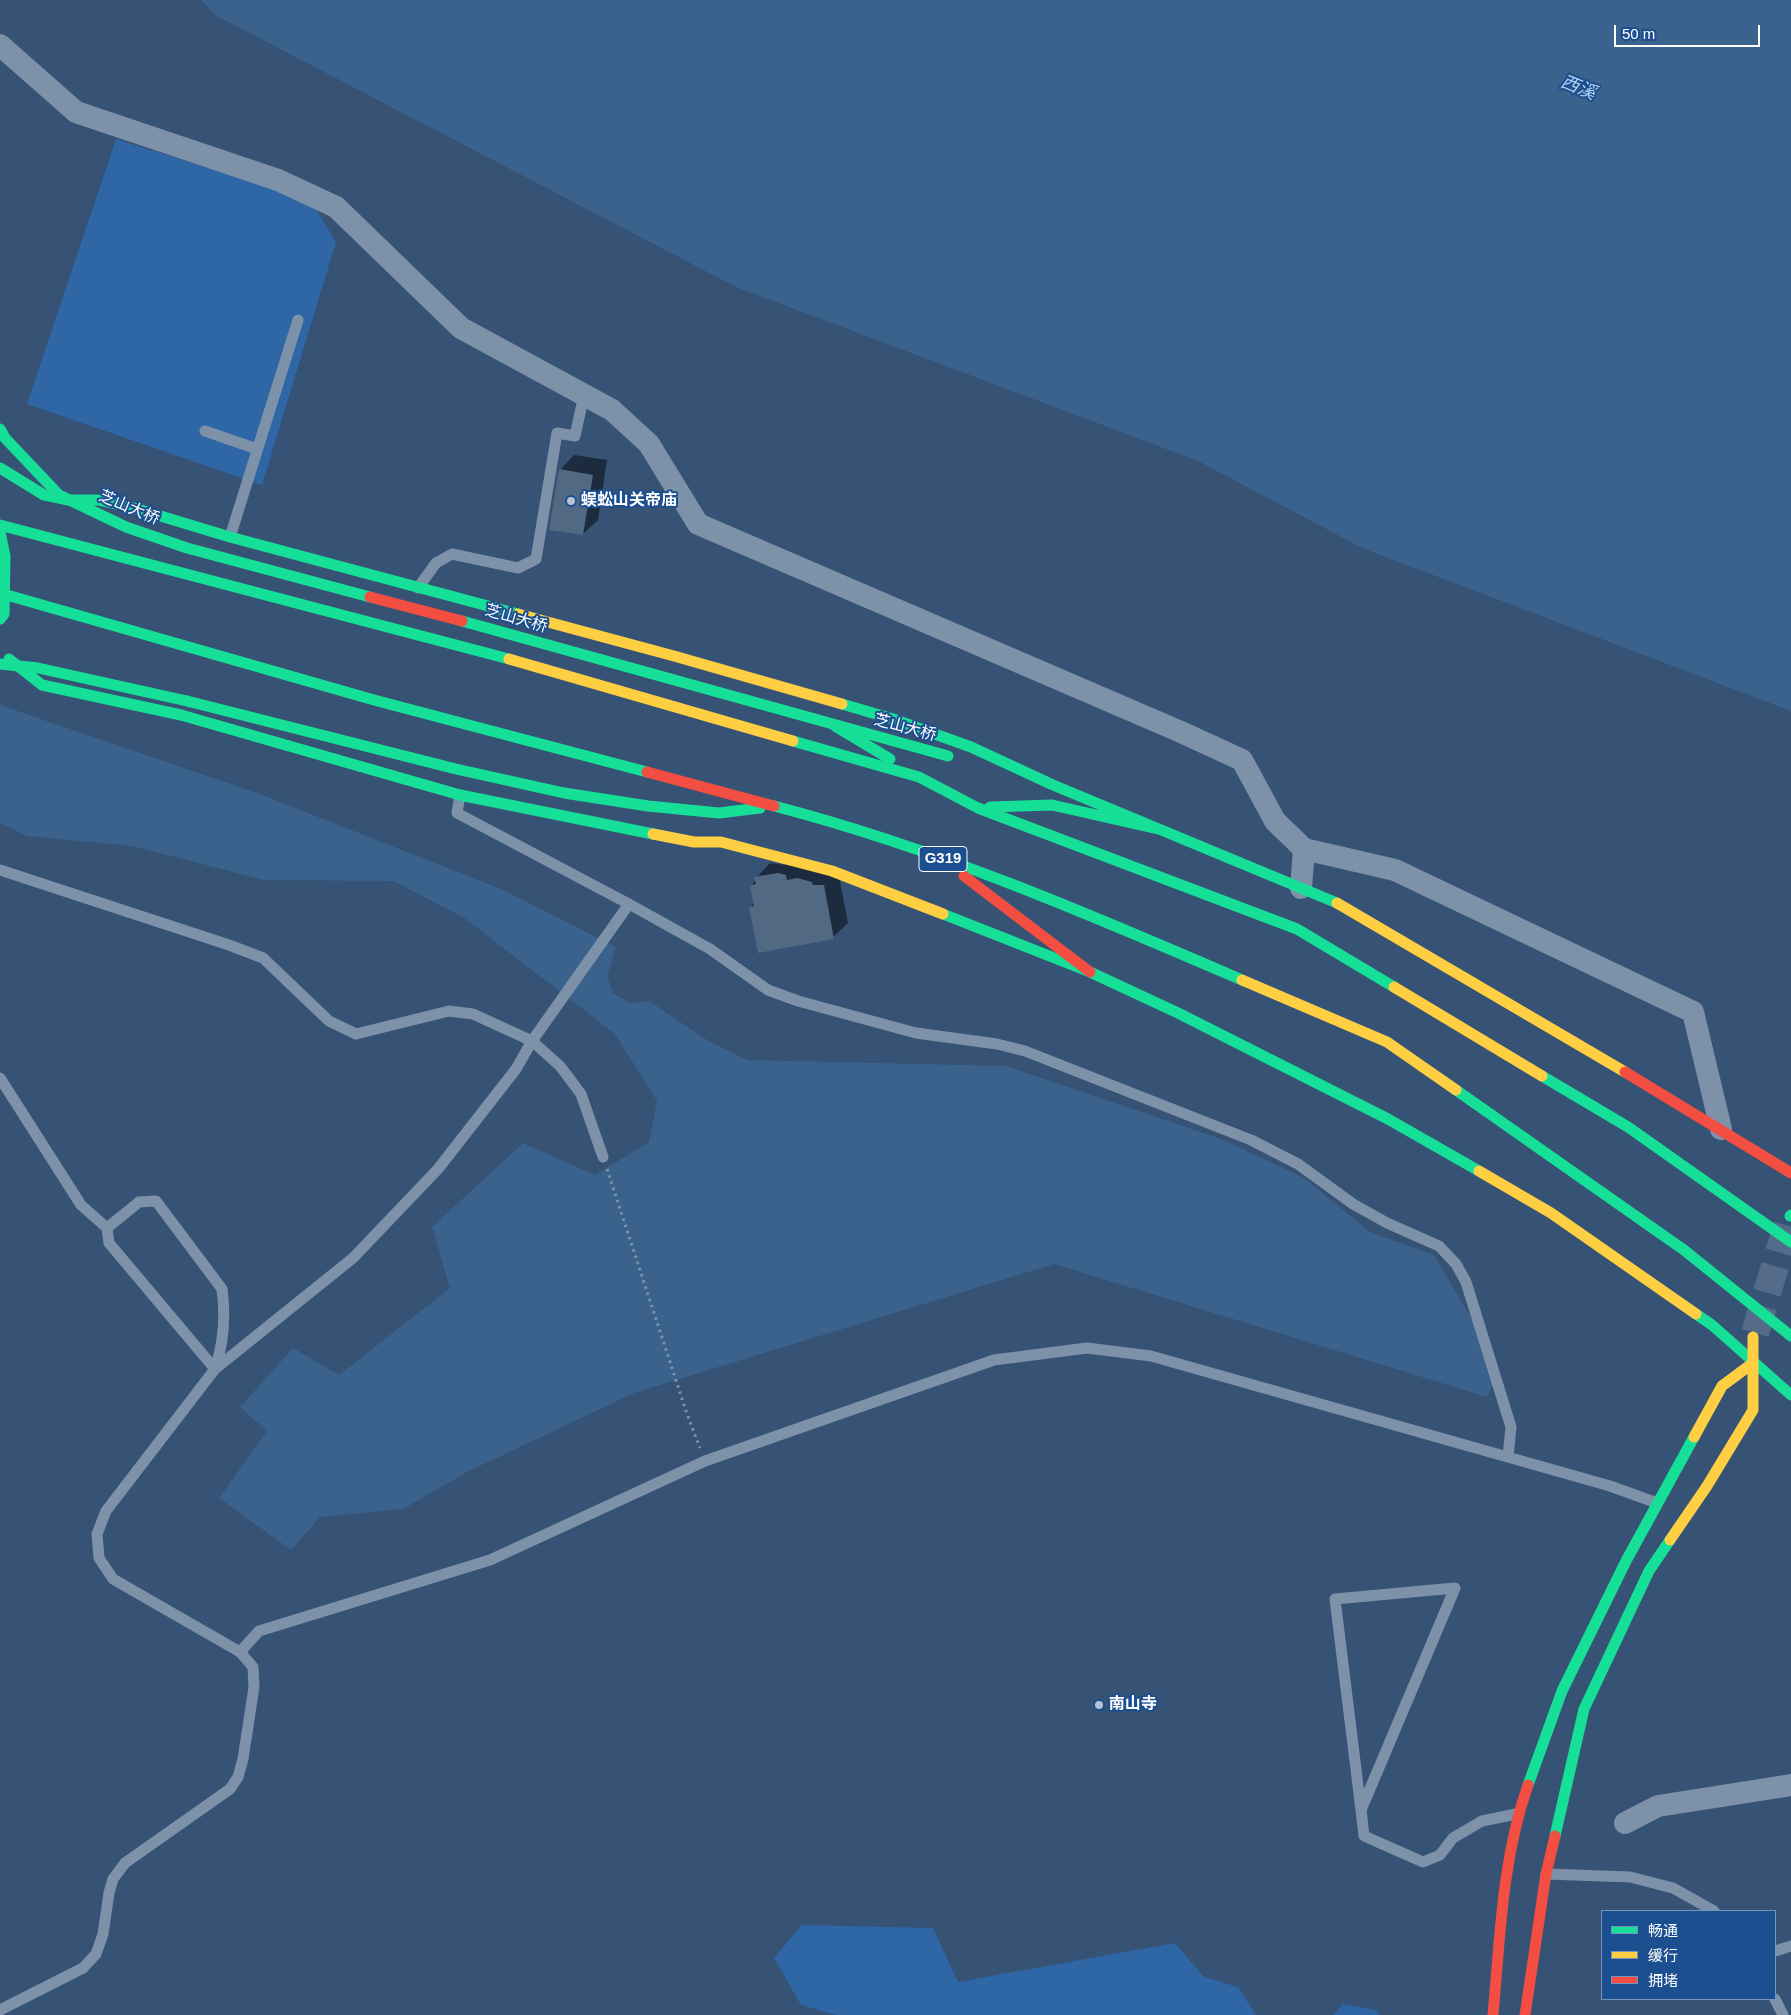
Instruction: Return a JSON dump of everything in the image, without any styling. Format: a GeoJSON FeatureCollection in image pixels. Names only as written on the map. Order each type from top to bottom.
{"type":"FeatureCollection","features":[{"type":"Feature","properties":{"kind":"main road","name":"芝山大桥"},"geometry":{"type":"LineString","coordinates":[[0,429],[5,438],[59,495],[126,526],[187,548],[462,621],[959,759]]}},
{"type":"Feature","properties":{"kind":"main road"},"geometry":{"type":"LineString","coordinates":[[0,468],[44,495],[67,500],[98,500],[116,504],[230,537],[674,656],[894,719],[971,747],[1054,785],[1337,903],[1690,1110],[1791,1173]]}},
{"type":"Feature","properties":{"kind":"main road"},"geometry":{"type":"LineString","coordinates":[[0,525],[472,649],[919,777]]}},
{"type":"Feature","properties":{"kind":"main road"},"geometry":{"type":"LineString","coordinates":[[0,532],[6,556],[4,614],[0,619]]}},
{"type":"Feature","properties":{"kind":"main road","name":"G319"},"geometry":{"type":"LineString","coordinates":[[0,593],[383,702],[836,822],[942,858],[1082,911],[1387,1042],[1684,1250],[1791,1336]]}},
{"type":"Feature","properties":{"kind":"main road"},"geometry":{"type":"LineString","coordinates":[[0,652],[42,685],[180,715],[460,795],[694,842],[721,842],[832,871],[1090,972],[1178,1013],[1388,1118],[1551,1213],[1712,1325],[1791,1395]]}},
{"type":"Feature","properties":{"kind":"main road"},"geometry":{"type":"LineString","coordinates":[[0,664],[38,668],[187,701],[456,769],[564,793],[648,806],[719,813],[774,806]]}},
{"type":"Feature","properties":{"kind":"main road"},"geometry":{"type":"LineString","coordinates":[[835,726],[919,777],[978,808],[1297,929],[1628,1127],[1791,1242]]}},
{"type":"Feature","properties":{"kind":"main road"},"geometry":{"type":"LineString","coordinates":[[987,767],[1054,785]]}},
{"type":"Feature","properties":{"kind":"main road"},"geometry":{"type":"LineString","coordinates":[[978,808],[1052,805],[1158,829]]}},
{"type":"Feature","properties":{"kind":"main road"},"geometry":{"type":"LineString","coordinates":[[942,858],[1090,972]]}},
{"type":"Feature","properties":{"kind":"main road"},"geometry":{"type":"LineString","coordinates":[[1525,2015],[1546,1874],[1584,1709],[1649,1570],[1707,1486],[1753,1410],[1753,1336]]}},
{"type":"Feature","properties":{"kind":"main road"},"geometry":{"type":"LineString","coordinates":[[1493,2015],[1506,1870],[1518,1814],[1562,1691],[1626,1562],[1722,1386],[1753,1363]]}},
{"type":"Feature","properties":{"kind":"street"},"geometry":{"type":"LineString","coordinates":[[0,45],[76,112],[278,180],[336,207],[460,328],[612,410],[649,444],[698,524],[1242,760],[1275,821],[1304,849],[1395,870],[1693,1012],[1721,1129]]}},
{"type":"Feature","properties":{"kind":"street"},"geometry":{"type":"LineString","coordinates":[[1301,888],[1304,849]]}},
{"type":"Feature","properties":{"kind":"street"},"geometry":{"type":"LineString","coordinates":[[1625,1823],[1658,1806],[1791,1785]]}},
{"type":"Feature","properties":{"kind":"lane"},"geometry":{"type":"LineString","coordinates":[[230,537],[298,320]]}},
{"type":"Feature","properties":{"kind":"lane"},"geometry":{"type":"LineString","coordinates":[[418,588],[436,562],[452,554],[518,568],[536,559],[557,432],[575,436],[584,395]]}},
{"type":"Feature","properties":{"kind":"lane"},"geometry":{"type":"LineString","coordinates":[[205,431],[257,449]]}},
{"type":"Feature","properties":{"kind":"lane"},"geometry":{"type":"LineString","coordinates":[[460,795],[457,814],[629,904],[710,949],[768,990],[798,1002],[916,1033],[997,1044],[1025,1051],[1251,1140],[1298,1164],[1353,1204],[1387,1223],[1439,1246],[1456,1264],[1466,1282],[1511,1427],[1508,1457]]}},
{"type":"Feature","properties":{"kind":"lane"},"geometry":{"type":"LineString","coordinates":[[0,870],[229,945],[263,958],[329,1021],[356,1034],[449,1011],[473,1014],[532,1041],[560,1066],[581,1094],[603,1157]]}},
{"type":"Feature","properties":{"kind":"lane"},"geometry":{"type":"LineString","coordinates":[[0,2010],[82,1968],[96,1954],[103,1934],[113,1879],[125,1863],[230,1789],[238,1777],[243,1759],[254,1687],[253,1667],[240,1652],[113,1579],[99,1558],[96,1534],[106,1511],[214,1369],[353,1258],[438,1168],[516,1069],[532,1041],[629,904]]}},
{"type":"Feature","properties":{"kind":"lane"},"geometry":{"type":"LineString","coordinates":[[0,1078],[81,1205],[107,1228],[109,1243],[214,1369]]}},
{"type":"Feature","properties":{"kind":"lane"},"geometry":{"type":"LineString","coordinates":[[107,1228],[139,1202],[156,1202],[197,1255],[222,1289],[224,1307],[222,1345],[214,1369]]}},
{"type":"Feature","properties":{"kind":"lane"},"geometry":{"type":"LineString","coordinates":[[240,1652],[259,1631],[490,1560],[705,1461],[994,1360],[1087,1348],[1151,1356],[1610,1486],[1659,1503]]}},
{"type":"Feature","properties":{"kind":"lane"},"geometry":{"type":"LineString","coordinates":[[1361,1810],[1455,1588],[1335,1599],[1364,1836],[1423,1862],[1440,1855],[1453,1838],[1482,1821],[1518,1814]]}},
{"type":"Feature","properties":{"kind":"lane"},"geometry":{"type":"LineString","coordinates":[[1546,1874],[1630,1877],[1673,1888],[1712,1910]]}},
{"type":"Feature","properties":{"kind":"lane"},"geometry":{"type":"LineString","coordinates":[[1776,1951],[1791,1946]]}},
{"type":"Feature","properties":{"kind":"lane"},"geometry":{"type":"LineString","coordinates":[[1776,2000],[1783,2015]]}},
{"type":"Feature","properties":{"kind":"path"},"geometry":{"type":"LineString","coordinates":[[603,1157],[687,1414],[705,1461]]}},
{"type":"Feature","properties":{"kind":"shaded area"},"geometry":{"type":"Polygon","coordinates":[[[116,139],[311,201],[336,242],[262,485],[27,404],[116,139]]]}},
{"type":"Feature","properties":{"kind":"shaded area"},"geometry":{"type":"Polygon","coordinates":[[[802,1925],[933,1928],[958,1982],[1175,1943],[1204,1977],[1238,1987],[1256,2015],[836,2015],[801,2005],[774,1958],[802,1925]]]}},
{"type":"Feature","properties":{"kind":"shaded area"},"geometry":{"type":"Polygon","coordinates":[[[1343,2004],[1377,2010],[1379,2015],[1334,2015],[1343,2004]]]}},
{"type":"Feature","properties":{"kind":"water","name":"西溪"},"geometry":{"type":"Polygon","coordinates":[[[201,0],[1791,0],[1791,711],[1362,548],[1198,461],[736,287],[215,15],[201,0]]]}},
{"type":"Feature","properties":{"kind":"water"},"geometry":{"type":"Polygon","coordinates":[[[0,705],[260,794],[501,889],[616,947],[607,976],[613,993],[630,1003],[649,1001],[710,1042],[748,1060],[1006,1066],[1221,1139],[1304,1178],[1370,1232],[1434,1255],[1475,1324],[1493,1384],[1487,1397],[1054,1264],[634,1393],[467,1472],[403,1509],[320,1517],[291,1550],[219,1498],[267,1431],[240,1407],[293,1348],[339,1375],[450,1288],[432,1227],[523,1143],[595,1175],[649,1142],[657,1101],[615,1034],[463,917],[393,881],[264,880],[132,846],[27,836],[0,823],[0,705]]]}},
{"type":"Feature","properties":{"kind":"building"},"geometry":{"type":"Polygon","coordinates":[[[559,469],[593,475],[583,535],[549,530],[559,469]]]}},
{"type":"Feature","properties":{"kind":"building"},"geometry":{"type":"Polygon","coordinates":[[[778,873],[786,875],[787,880],[797,878],[812,882],[813,885],[824,885],[834,939],[758,953],[749,907],[754,906],[750,885],[756,884],[754,877],[778,873]]]}},
{"type":"Feature","properties":{"kind":"tunnel"},"geometry":{"type":"LineString","coordinates":[[1755,1333],[1790,1216]]}},
{"type":"Feature","properties":{"kind":"traffic: fast"},"geometry":{"type":"LineString","coordinates":[[0,429],[5,438],[59,495],[126,527],[187,548],[370,597]]}},
{"type":"Feature","properties":{"kind":"traffic: fast"},"geometry":{"type":"LineString","coordinates":[[0,468],[44,495],[67,500],[98,500],[134,508],[230,537],[518,614]]}},
{"type":"Feature","properties":{"kind":"traffic: fast"},"geometry":{"type":"LineString","coordinates":[[0,525],[509,659]]}},
{"type":"Feature","properties":{"kind":"traffic: fast"},"geometry":{"type":"LineString","coordinates":[[0,532],[5,556],[4,614],[0,619]]}},
{"type":"Feature","properties":{"kind":"traffic: fast"},"geometry":{"type":"LineString","coordinates":[[0,593],[374,700],[647,772]]}},
{"type":"Feature","properties":{"kind":"traffic: fast"},"geometry":{"type":"LineString","coordinates":[[462,621],[948,756]]}},
{"type":"Feature","properties":{"kind":"traffic: fast"},"geometry":{"type":"LineString","coordinates":[[9,659],[42,685],[181,715],[460,795],[653,834]]}},
{"type":"Feature","properties":{"kind":"traffic: fast"},"geometry":{"type":"LineString","coordinates":[[0,664],[38,668],[187,701]]}},
{"type":"Feature","properties":{"kind":"traffic: fast"},"geometry":{"type":"LineString","coordinates":[[187,701],[456,769],[564,793],[648,806],[719,813],[760,808]]}},
{"type":"Feature","properties":{"kind":"traffic: fast"},"geometry":{"type":"LineString","coordinates":[[842,704],[893,719],[971,747],[1053,785],[1337,903]]}},
{"type":"Feature","properties":{"kind":"traffic: fast"},"geometry":{"type":"LineString","coordinates":[[835,726],[890,759]]}},
{"type":"Feature","properties":{"kind":"traffic: fast"},"geometry":{"type":"LineString","coordinates":[[793,741],[919,777],[978,808],[1297,929],[1394,987]]}},
{"type":"Feature","properties":{"kind":"traffic: fast"},"geometry":{"type":"LineString","coordinates":[[990,807],[1052,805],[1158,829]]}},
{"type":"Feature","properties":{"kind":"traffic: fast"},"geometry":{"type":"LineString","coordinates":[[774,806],[834,823],[953,862],[1069,907],[1242,980]]}},
{"type":"Feature","properties":{"kind":"traffic: fast"},"geometry":{"type":"LineString","coordinates":[[943,914],[1090,972],[1178,1013],[1388,1119],[1479,1171]]}},
{"type":"Feature","properties":{"kind":"traffic: fast"},"geometry":{"type":"LineString","coordinates":[[1542,1076],[1628,1127],[1791,1242]]}},
{"type":"Feature","properties":{"kind":"traffic: fast"},"geometry":{"type":"LineString","coordinates":[[1456,1090],[1684,1250],[1791,1336]]}},
{"type":"Feature","properties":{"kind":"traffic: fast"},"geometry":{"type":"LineString","coordinates":[[1696,1314],[1712,1325],[1791,1395]]}},
{"type":"Feature","properties":{"kind":"traffic: fast"},"geometry":{"type":"LineString","coordinates":[[1528,1785],[1562,1691],[1626,1561],[1694,1437]]}},
{"type":"Feature","properties":{"kind":"traffic: fast"},"geometry":{"type":"LineString","coordinates":[[1555,1836],[1584,1709],[1649,1571],[1670,1540]]}},
{"type":"Feature","properties":{"kind":"traffic: slow"},"geometry":{"type":"LineString","coordinates":[[518,614],[842,704]]}},
{"type":"Feature","properties":{"kind":"traffic: slow"},"geometry":{"type":"LineString","coordinates":[[509,659],[793,741]]}},
{"type":"Feature","properties":{"kind":"traffic: slow"},"geometry":{"type":"LineString","coordinates":[[653,834],[694,842],[721,842],[832,871],[943,914]]}},
{"type":"Feature","properties":{"kind":"traffic: slow"},"geometry":{"type":"LineString","coordinates":[[1337,903],[1625,1072]]}},
{"type":"Feature","properties":{"kind":"traffic: slow"},"geometry":{"type":"LineString","coordinates":[[1242,980],[1387,1042],[1456,1090]]}},
{"type":"Feature","properties":{"kind":"traffic: slow"},"geometry":{"type":"LineString","coordinates":[[1394,987],[1542,1076]]}},
{"type":"Feature","properties":{"kind":"traffic: slow"},"geometry":{"type":"LineString","coordinates":[[1479,1171],[1551,1213],[1696,1314]]}},
{"type":"Feature","properties":{"kind":"traffic: slow"},"geometry":{"type":"LineString","coordinates":[[1670,1540],[1707,1486],[1753,1410],[1753,1337]]}},
{"type":"Feature","properties":{"kind":"traffic: slow"},"geometry":{"type":"LineString","coordinates":[[1694,1437],[1722,1386],[1753,1363]]}},
{"type":"Feature","properties":{"kind":"traffic: jam"},"geometry":{"type":"LineString","coordinates":[[370,597],[462,621]]}},
{"type":"Feature","properties":{"kind":"traffic: jam"},"geometry":{"type":"LineString","coordinates":[[647,772],[774,806]]}},
{"type":"Feature","properties":{"kind":"traffic: jam"},"geometry":{"type":"LineString","coordinates":[[964,876],[1090,972]]}},
{"type":"Feature","properties":{"kind":"traffic: jam"},"geometry":{"type":"LineString","coordinates":[[1625,1072],[1791,1173]]}},
{"type":"Feature","properties":{"kind":"traffic: jam"},"geometry":{"type":"LineString","coordinates":[[1493,2015],[1507,1870],[1519,1813],[1528,1785]]}},
{"type":"Feature","properties":{"kind":"traffic: jam"},"geometry":{"type":"LineString","coordinates":[[1525,2015],[1546,1874],[1555,1836]]}},
{"type":"Feature","properties":{"kind":"place","name":"蜈蚣山关帝庙"},"geometry":{"type":"Point","coordinates":[571,501]}},
{"type":"Feature","properties":{"kind":"place","name":"南山寺"},"geometry":{"type":"Point","coordinates":[1099,1705]}}]}
